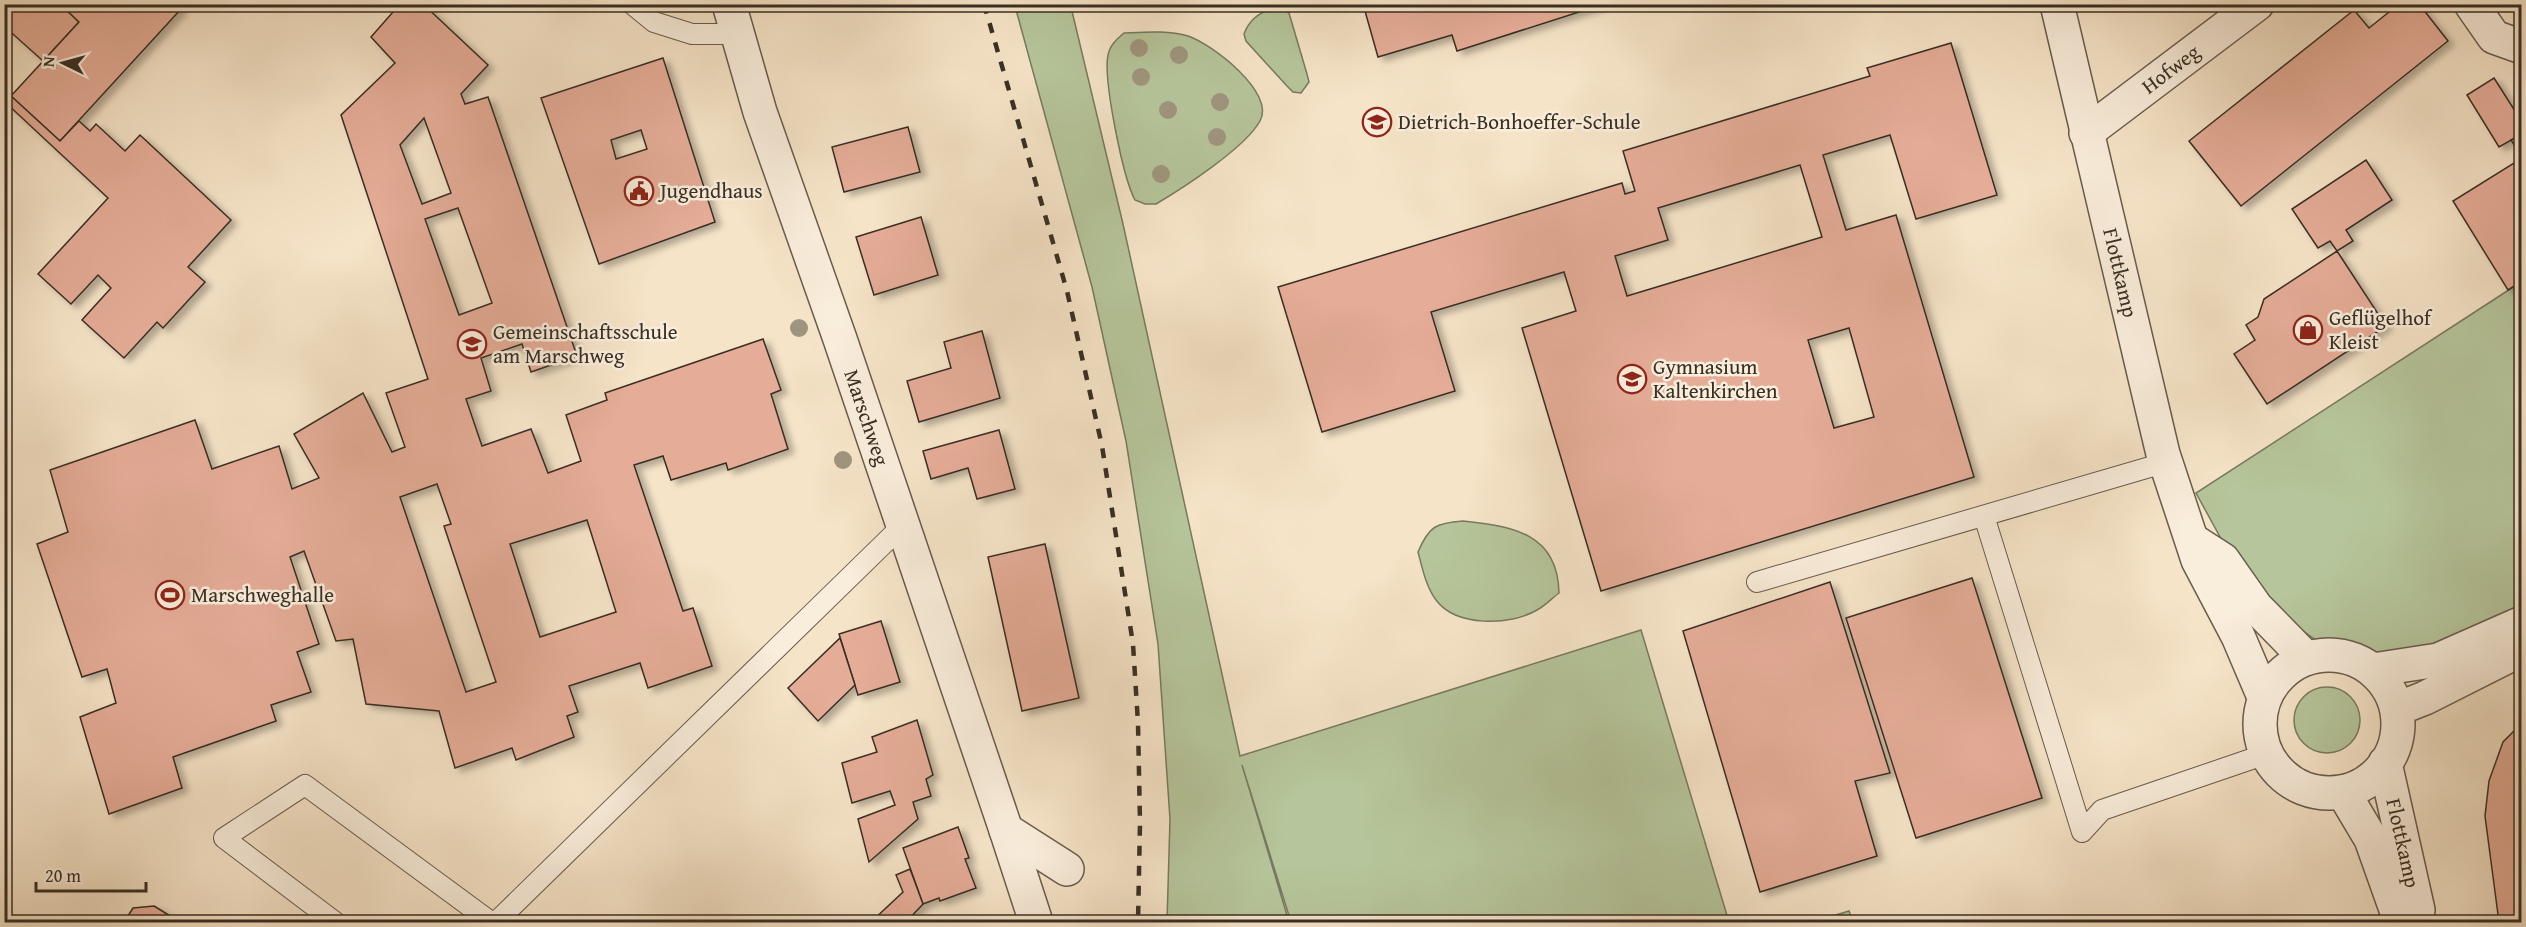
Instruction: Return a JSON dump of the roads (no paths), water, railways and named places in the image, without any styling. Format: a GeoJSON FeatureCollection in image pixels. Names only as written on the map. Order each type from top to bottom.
{"type":"FeatureCollection","features":[{"type":"Feature","properties":{"kind":"street","name":"Flottkamp"},"geometry":{"type":"LineString","coordinates":[[2057,4],[2086,133],[2167,462],[2198,560],[2238,636],[2264,697]]}},
{"type":"Feature","properties":{"kind":"street","name":"Hofweg"},"geometry":{"type":"LineString","coordinates":[[2086,133],[2257,4]]}},
{"type":"Feature","properties":{"kind":"street"},"geometry":{"type":"LineString","coordinates":[[2471,4],[2494,37],[2522,47]]}},
{"type":"Feature","properties":{"kind":"street","name":"Marschweg"},"geometry":{"type":"LineString","coordinates":[[733,19],[760,112],[840,339],[1036,922]]}},
{"type":"Feature","properties":{"kind":"street"},"geometry":{"type":"LineString","coordinates":[[2190,539],[2223,560],[2256,607],[2306,658]]}},
{"type":"Feature","properties":{"kind":"street"},"geometry":{"type":"LineString","coordinates":[[2373,670],[2438,660],[2522,622]]}},
{"type":"Feature","properties":{"kind":"street"},"geometry":{"type":"LineString","coordinates":[[2397,709],[2425,698],[2522,649]]}},
{"type":"Feature","properties":{"kind":"street","name":"Flottkamp"},"geometry":{"type":"LineString","coordinates":[[2323,654],[2341,655],[2373,670],[2384,681],[2397,709],[2397,738],[2385,764],[2360,786],[2343,792],[2320,793],[2298,786],[2279,773],[2266,754],[2260,735],[2259,716],[2264,697],[2281,673],[2306,658],[2323,654]]}},
{"type":"Feature","properties":{"kind":"street","name":"Flottkamp"},"geometry":{"type":"LineString","coordinates":[[2385,764],[2418,910],[2414,922]]}},
{"type":"Feature","properties":{"kind":"street","name":"Flottkamp"},"geometry":{"type":"LineString","coordinates":[[2343,792],[2371,839],[2398,915],[2404,922]]}},
{"type":"Feature","properties":{"kind":"street"},"geometry":{"type":"LineString","coordinates":[[1006,830],[1067,870]]}},
{"type":"Feature","properties":{"kind":"lane"},"geometry":{"type":"LineString","coordinates":[[632,4],[654,22],[692,34],[733,19]]}},
{"type":"Feature","properties":{"kind":"lane"},"geometry":{"type":"LineString","coordinates":[[1757,582],[2167,462]]}},
{"type":"Feature","properties":{"kind":"lane"},"geometry":{"type":"LineString","coordinates":[[1984,516],[2082,832],[2102,810],[2266,754]]}},
{"type":"Feature","properties":{"kind":"lane"},"geometry":{"type":"LineString","coordinates":[[496,922],[902,526]]}},
{"type":"Feature","properties":{"kind":"lane"},"geometry":{"type":"LineString","coordinates":[[335,922],[224,838],[305,785],[491,922]]}},
{"type":"Feature","properties":{"kind":"railway"},"geometry":{"type":"LineString","coordinates":[[984,4],[1067,291],[1102,446],[1133,644],[1138,723],[1140,823],[1138,922]]}},
{"type":"Feature","properties":{"kind":"place","name":"Dietrich-Bonhoeffer-Schule"},"geometry":{"type":"Point","coordinates":[1377,122]}},
{"type":"Feature","properties":{"kind":"place","name":"Jugendhaus"},"geometry":{"type":"Point","coordinates":[639,191]}},
{"type":"Feature","properties":{"kind":"place","name":"Geflügelhof Kleist"},"geometry":{"type":"Point","coordinates":[2308,330]}},
{"type":"Feature","properties":{"kind":"place","name":"Gemeinschaftsschule am Marschweg"},"geometry":{"type":"Point","coordinates":[472,344]}},
{"type":"Feature","properties":{"kind":"place","name":"Gymnasium Kaltenkirchen"},"geometry":{"type":"Point","coordinates":[1632,379]}},
{"type":"Feature","properties":{"kind":"place","name":"Marschweghalle"},"geometry":{"type":"Point","coordinates":[170,595]}}]}
